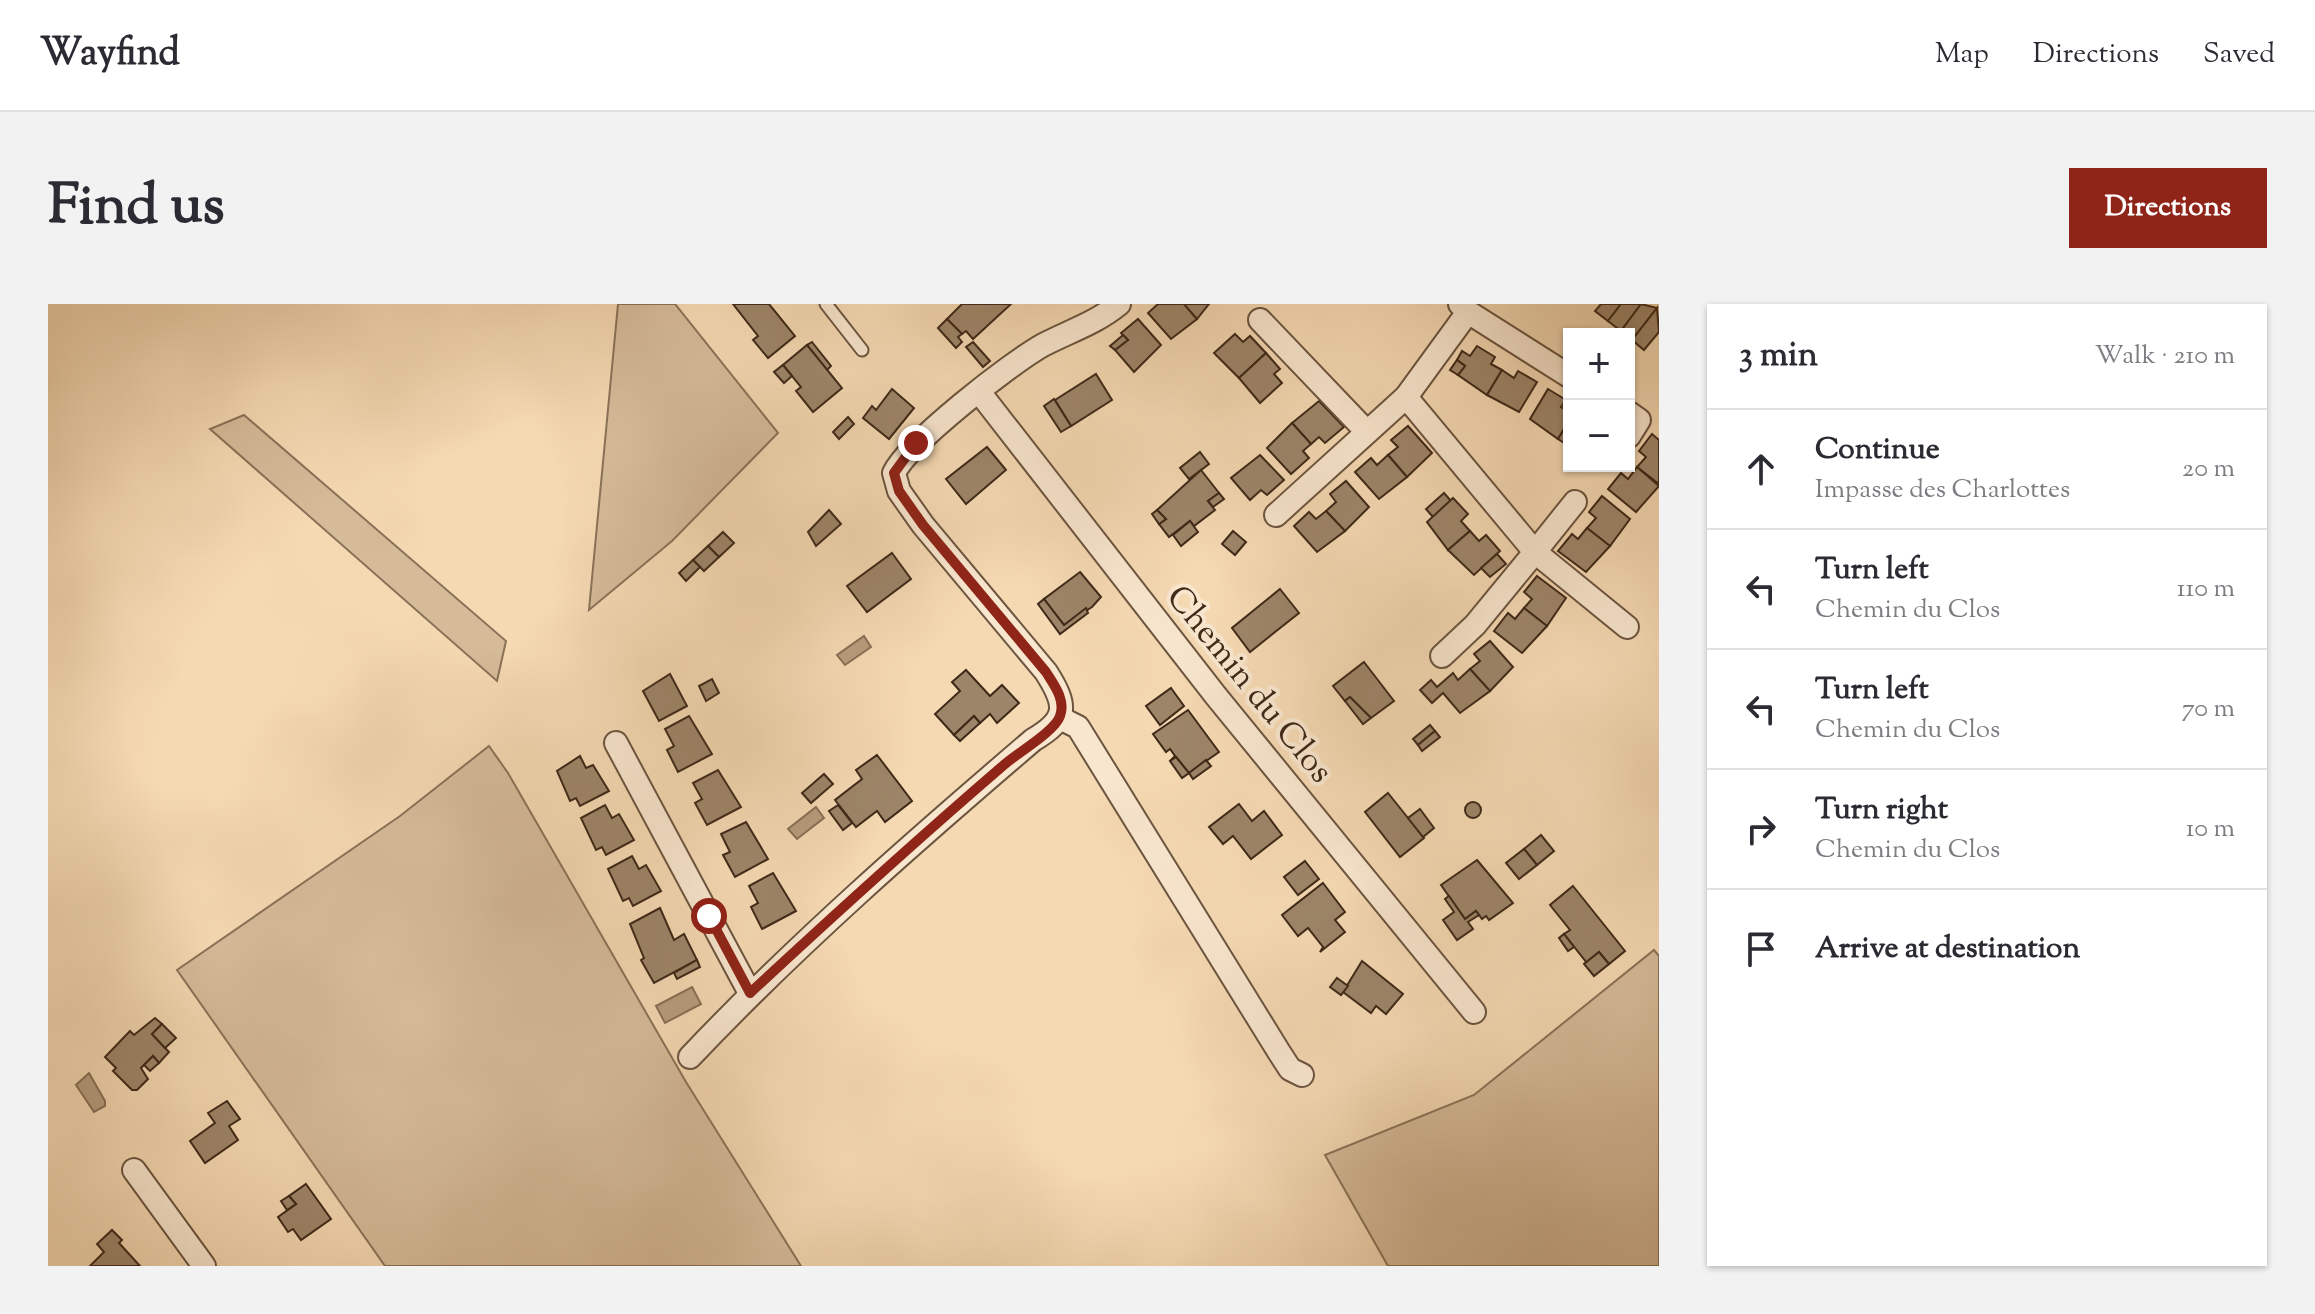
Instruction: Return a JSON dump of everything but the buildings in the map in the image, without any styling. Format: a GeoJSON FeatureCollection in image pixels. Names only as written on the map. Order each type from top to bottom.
{"type":"FeatureCollection","features":[{"type":"Feature","properties":{"kind":"street"},"geometry":{"type":"LineString","coordinates":[[690,1057],[750,993],[974,791],[1033,740],[1052,729],[1060,718],[1062,707],[1058,690],[1046,672],[923,525],[899,491],[894,473],[916,443],[1042,346],[1099,320],[1119,304]]}},
{"type":"Feature","properties":{"kind":"street"},"geometry":{"type":"LineString","coordinates":[[1276,515],[1406,397],[1464,308],[1563,372]]}},
{"type":"Feature","properties":{"kind":"street"},"geometry":{"type":"LineString","coordinates":[[1260,320],[1367,432]]}},
{"type":"Feature","properties":{"kind":"street","name":"Chemin du Clos"},"geometry":{"type":"LineString","coordinates":[[980,393],[1216,696],[1474,1012]]}},
{"type":"Feature","properties":{"kind":"street"},"geometry":{"type":"LineString","coordinates":[[1406,397],[1535,552],[1627,627]]}},
{"type":"Feature","properties":{"kind":"street"},"geometry":{"type":"LineString","coordinates":[[1442,656],[1475,625],[1575,502]]}},
{"type":"Feature","properties":{"kind":"street"},"geometry":{"type":"LineString","coordinates":[[1060,718],[1078,727],[1279,1052],[1290,1069],[1302,1075]]}},
{"type":"Feature","properties":{"kind":"street"},"geometry":{"type":"LineString","coordinates":[[616,743],[750,993]]}},
{"type":"Feature","properties":{"kind":"street"},"geometry":{"type":"LineString","coordinates":[[134,1170],[204,1266]]}},
{"type":"Feature","properties":{"kind":"lane"},"geometry":{"type":"LineString","coordinates":[[826,304],[862,350]]}},
{"type":"Feature","properties":{"kind":"shaded area"},"geometry":{"type":"Polygon","coordinates":[[[618,304],[675,304],[778,433],[672,541],[589,610],[618,304]]]}},
{"type":"Feature","properties":{"kind":"shaded area"},"geometry":{"type":"Polygon","coordinates":[[[244,415],[506,641],[497,681],[210,429],[244,415]]]}},
{"type":"Feature","properties":{"kind":"shaded area"},"geometry":{"type":"Polygon","coordinates":[[[864,636],[871,647],[845,665],[837,655],[864,636]]]}},
{"type":"Feature","properties":{"kind":"shaded area"},"geometry":{"type":"Polygon","coordinates":[[[489,746],[508,773],[686,1082],[801,1266],[385,1266],[177,970],[400,816],[489,746]]]}},
{"type":"Feature","properties":{"kind":"shaded area"},"geometry":{"type":"Polygon","coordinates":[[[816,807],[824,818],[797,839],[788,829],[816,807]]]}},
{"type":"Feature","properties":{"kind":"shaded area"},"geometry":{"type":"Polygon","coordinates":[[[1654,950],[1659,956],[1659,1266],[1388,1266],[1325,1155],[1474,1095],[1654,950]]]}},
{"type":"Feature","properties":{"kind":"shaded area"},"geometry":{"type":"Polygon","coordinates":[[[692,987],[701,1004],[665,1023],[656,1006],[692,987]]]}},
{"type":"Feature","properties":{"kind":"shaded area"},"geometry":{"type":"Polygon","coordinates":[[[89,1073],[105,1101],[105,1106],[94,1112],[76,1085],[89,1073]]]}},
{"type":"Feature","properties":{"kind":"route"},"geometry":{"type":"LineString","coordinates":[[709,916],[750,993],[974,791],[1033,740],[1052,729],[1060,718],[1062,707],[1058,690],[1046,672],[923,525],[899,491],[894,473],[916,443]]}}]}
